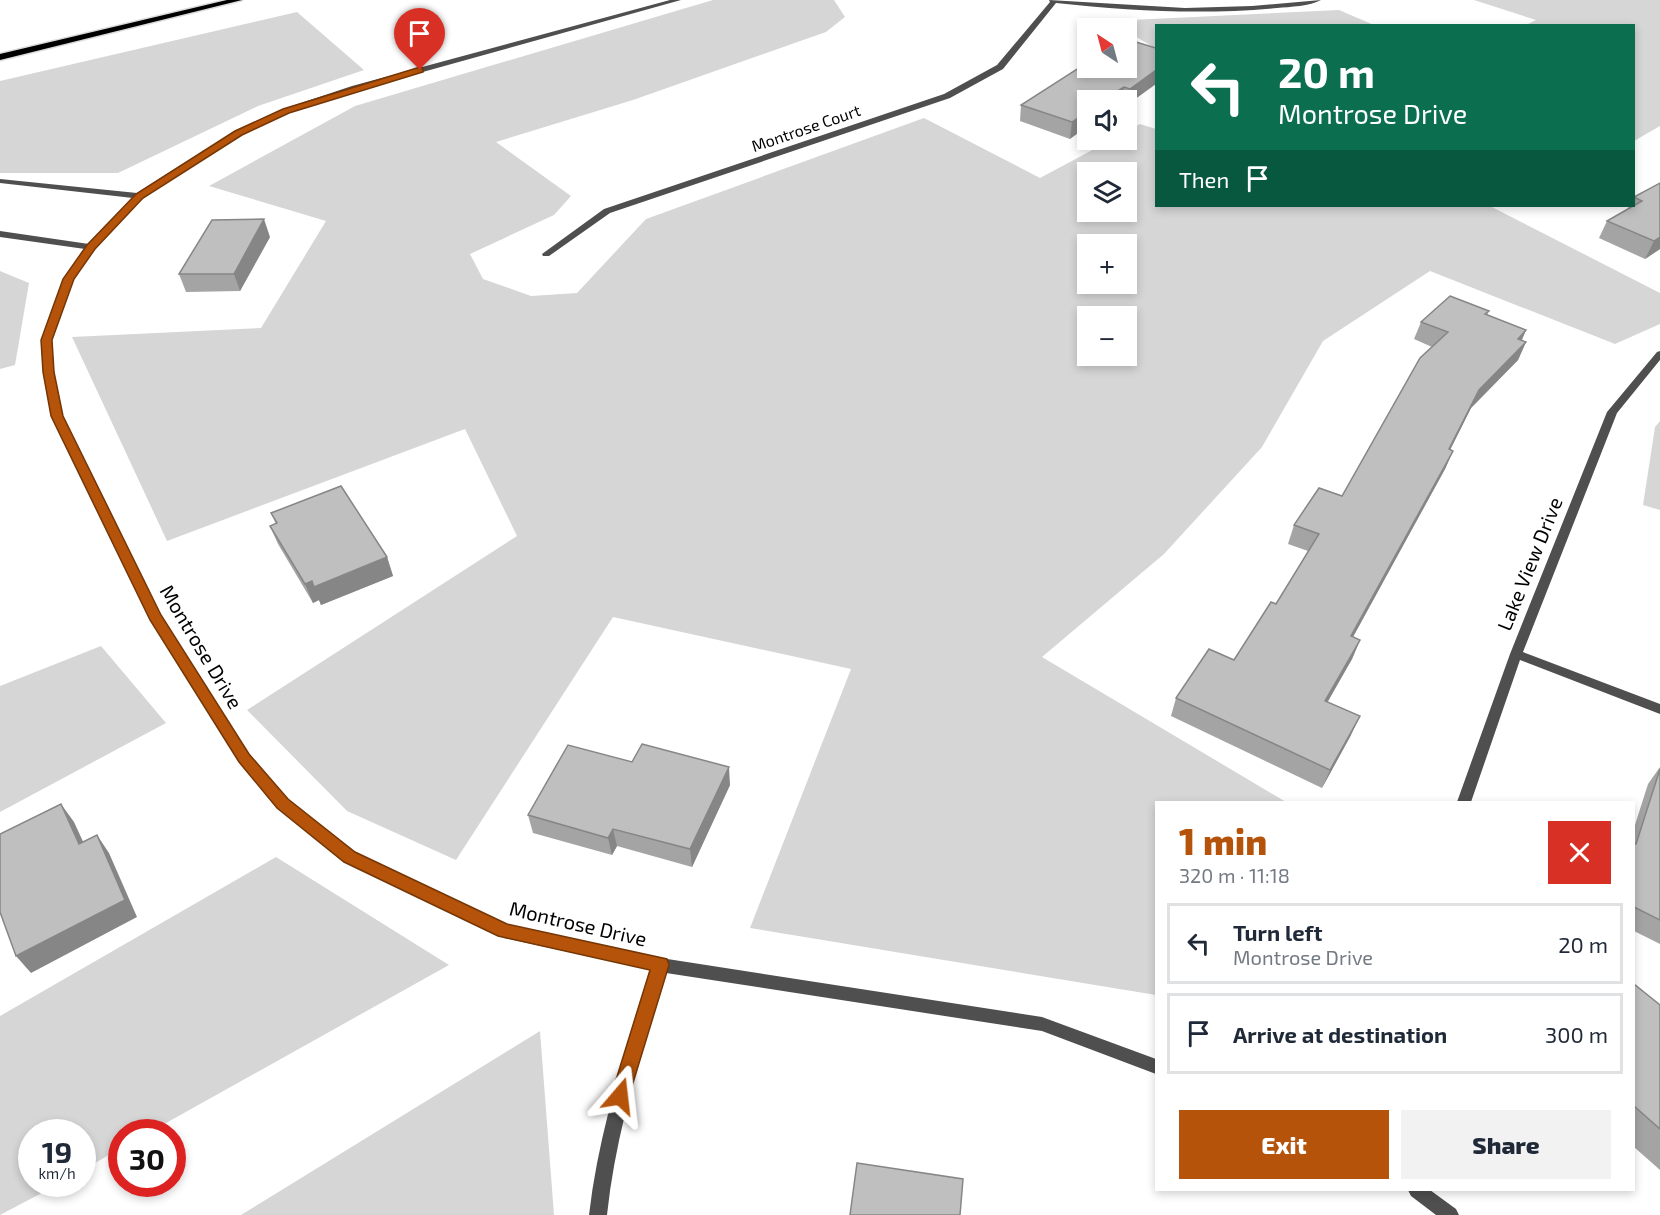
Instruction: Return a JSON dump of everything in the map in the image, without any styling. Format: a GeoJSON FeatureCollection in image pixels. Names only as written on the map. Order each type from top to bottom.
{"type":"FeatureCollection","features":[{"type":"Feature","properties":{"kind":"main road"},"geometry":{"type":"LineString","coordinates":[[0,57],[238,0]]}},
{"type":"Feature","properties":{"kind":"street","name":"Montrose Drive"},"geometry":{"type":"LineString","coordinates":[[678,0],[355,88],[286,111],[238,133],[139,196],[91,247],[69,279],[46,340],[57,416],[155,617],[244,758],[283,803],[350,857],[504,931],[661,965],[1042,1024],[1155,1066]]}},
{"type":"Feature","properties":{"kind":"street"},"geometry":{"type":"LineString","coordinates":[[1054,0],[1171,10],[1233,10],[1276,7],[1318,0]]}},
{"type":"Feature","properties":{"kind":"street","name":"Montrose Court"},"geometry":{"type":"LineString","coordinates":[[546,255],[607,211],[947,96],[1000,67],[1054,0]]}},
{"type":"Feature","properties":{"kind":"street"},"geometry":{"type":"LineString","coordinates":[[0,181],[139,196]]}},
{"type":"Feature","properties":{"kind":"street"},"geometry":{"type":"LineString","coordinates":[[0,234],[91,247]]}},
{"type":"Feature","properties":{"kind":"street","name":"Lake View Drive"},"geometry":{"type":"LineString","coordinates":[[1464,801],[1516,654],[1612,412],[1660,354]]}},
{"type":"Feature","properties":{"kind":"street"},"geometry":{"type":"LineString","coordinates":[[1516,654],[1660,709]]}},
{"type":"Feature","properties":{"kind":"street"},"geometry":{"type":"LineString","coordinates":[[598,1215],[601,1175],[613,1118],[661,965]]}},
{"type":"Feature","properties":{"kind":"street"},"geometry":{"type":"LineString","coordinates":[[1418,1191],[1450,1215]]}},
{"type":"Feature","properties":{"kind":"shaded area"},"geometry":{"type":"Polygon","coordinates":[[[713,0],[834,0],[845,17],[826,32],[633,100],[496,142],[571,196],[554,215],[470,254],[483,279],[531,296],[577,293],[646,219],[924,118],[1040,178],[1092,150],[1137,150],[1137,126],[1140,124],[1155,129],[1155,207],[1492,207],[1660,293],[1660,324],[1615,344],[1430,271],[1323,341],[1262,447],[1164,554],[1042,657],[1284,801],[1155,801],[1155,995],[750,928],[851,669],[613,617],[456,860],[347,811],[247,710],[517,536],[465,429],[167,541],[72,337],[261,328],[326,221],[209,186],[355,106],[713,0]]]}},
{"type":"Feature","properties":{"kind":"shaded area"},"geometry":{"type":"Polygon","coordinates":[[[1474,0],[1660,0],[1660,126],[1635,140],[1635,24],[1528,24],[1536,20],[1474,0]]]}},
{"type":"Feature","properties":{"kind":"shaded area"},"geometry":{"type":"Polygon","coordinates":[[[1339,10],[1372,24],[1155,24],[1155,48],[1137,37],[1137,20],[1339,10]]]}},
{"type":"Feature","properties":{"kind":"shaded area"},"geometry":{"type":"Polygon","coordinates":[[[297,12],[364,70],[258,106],[118,173],[0,173],[0,81],[297,12]]]}},
{"type":"Feature","properties":{"kind":"shaded area"},"geometry":{"type":"Polygon","coordinates":[[[0,271],[29,283],[15,365],[0,369],[0,271]]]}},
{"type":"Feature","properties":{"kind":"shaded area"},"geometry":{"type":"Polygon","coordinates":[[[1660,421],[1660,510],[1643,505],[1655,427],[1660,421]]]}},
{"type":"Feature","properties":{"kind":"shaded area"},"geometry":{"type":"Polygon","coordinates":[[[101,646],[166,723],[0,812],[0,686],[101,646]]]}},
{"type":"Feature","properties":{"kind":"shaded area"},"geometry":{"type":"Polygon","coordinates":[[[276,857],[449,965],[173,1119],[108,1119],[108,1156],[96,1162],[96,1119],[18,1119],[18,1197],[34,1197],[0,1215],[0,1016],[276,857]]]}},
{"type":"Feature","properties":{"kind":"shaded area"},"geometry":{"type":"Polygon","coordinates":[[[540,1031],[554,1215],[241,1215],[540,1031]]]}},
{"type":"Feature","properties":{"kind":"building"},"geometry":{"type":"Polygon","coordinates":[[[1137,42],[1155,48],[1155,71],[1130,89],[1124,87],[1119,90],[1077,90],[1077,119],[1072,122],[1021,105],[1077,69],[1077,78],[1137,78],[1137,42]]]}},
{"type":"Feature","properties":{"kind":"building"},"geometry":{"type":"Polygon","coordinates":[[[1660,183],[1660,237],[1654,241],[1607,221],[1642,201],[1635,196],[1660,183]]]}},
{"type":"Feature","properties":{"kind":"building"},"geometry":{"type":"Polygon","coordinates":[[[264,219],[234,274],[179,274],[212,220],[264,219]]]}},
{"type":"Feature","properties":{"kind":"building"},"geometry":{"type":"Polygon","coordinates":[[[1450,296],[1489,311],[1485,314],[1526,330],[1518,339],[1526,342],[1479,390],[1449,449],[1453,451],[1351,636],[1360,640],[1325,701],[1360,716],[1330,770],[1176,698],[1209,649],[1234,660],[1271,602],[1276,604],[1319,534],[1294,525],[1319,488],[1342,496],[1420,358],[1448,332],[1421,322],[1450,296]]]}},
{"type":"Feature","properties":{"kind":"building"},"geometry":{"type":"Polygon","coordinates":[[[341,486],[387,557],[314,587],[312,581],[305,584],[270,526],[277,523],[271,513],[341,486]]]}},
{"type":"Feature","properties":{"kind":"building"},"geometry":{"type":"Polygon","coordinates":[[[642,744],[729,767],[690,849],[613,829],[608,838],[528,815],[568,745],[632,762],[642,744]]]}},
{"type":"Feature","properties":{"kind":"building"},"geometry":{"type":"Polygon","coordinates":[[[1660,769],[1660,920],[1635,908],[1636,844],[1660,769]]]}},
{"type":"Feature","properties":{"kind":"building"},"geometry":{"type":"Polygon","coordinates":[[[61,804],[79,844],[97,835],[125,900],[16,956],[0,912],[0,834],[61,804]]]}},
{"type":"Feature","properties":{"kind":"building"},"geometry":{"type":"Polygon","coordinates":[[[1635,985],[1660,1005],[1660,1129],[1635,1107],[1635,985]]]}},
{"type":"Feature","properties":{"kind":"building"},"geometry":{"type":"Polygon","coordinates":[[[857,1163],[963,1179],[960,1215],[850,1215],[857,1163]]]}},
{"type":"Feature","properties":{"kind":"route"},"geometry":{"type":"LineString","coordinates":[[420,70],[355,88],[286,111],[238,133],[139,196],[91,247],[69,279],[46,340],[57,416],[155,617],[244,758],[283,803],[350,857],[504,931],[661,965],[620,1096]]}}]}
